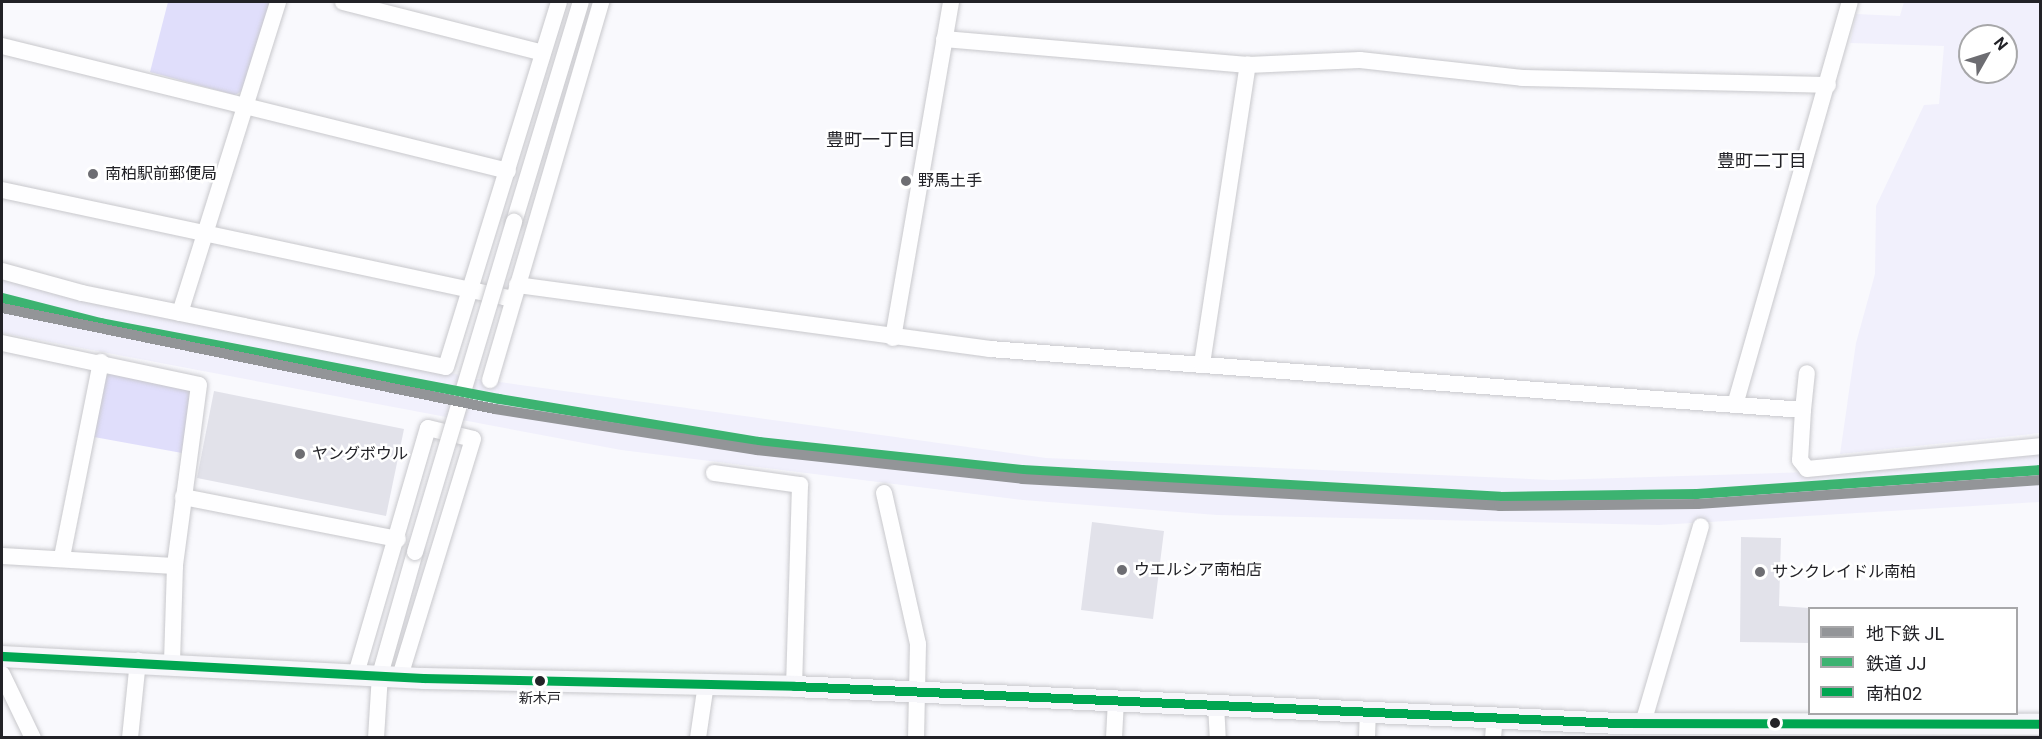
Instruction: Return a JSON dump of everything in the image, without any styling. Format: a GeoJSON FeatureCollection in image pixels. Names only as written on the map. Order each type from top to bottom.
{"type":"FeatureCollection","features":[{"type":"Feature","properties":{"kind":"main road"},"geometry":{"type":"LineString","coordinates":[[2,656],[172,661],[390,676],[794,686],[1368,711],[1494,727],[1617,730],[1643,723],[1751,731],[1983,731],[2040,724]]}},
{"type":"Feature","properties":{"kind":"street"},"geometry":{"type":"LineString","coordinates":[[180,313],[279,2]]}},
{"type":"Feature","properties":{"kind":"street"},"geometry":{"type":"LineString","coordinates":[[343,2],[543,53]]}},
{"type":"Feature","properties":{"kind":"street"},"geometry":{"type":"LineString","coordinates":[[2,271],[180,313],[446,367],[472,290],[559,2]]}},
{"type":"Feature","properties":{"kind":"street"},"geometry":{"type":"LineString","coordinates":[[376,738],[415,552],[580,2]]}},
{"type":"Feature","properties":{"kind":"street"},"geometry":{"type":"LineString","coordinates":[[490,380],[602,2]]}},
{"type":"Feature","properties":{"kind":"street"},"geometry":{"type":"LineString","coordinates":[[892,338],[951,2]]}},
{"type":"Feature","properties":{"kind":"street"},"geometry":{"type":"LineString","coordinates":[[1735,405],[1850,2]]}},
{"type":"Feature","properties":{"kind":"street"},"geometry":{"type":"LineString","coordinates":[[944,39],[1248,65],[1360,60],[1522,78],[1828,85]]}},
{"type":"Feature","properties":{"kind":"street"},"geometry":{"type":"LineString","coordinates":[[2,46],[246,104],[508,171]]}},
{"type":"Feature","properties":{"kind":"street"},"geometry":{"type":"LineString","coordinates":[[1202,364],[1248,65]]}},
{"type":"Feature","properties":{"kind":"street"},"geometry":{"type":"LineString","coordinates":[[2,190],[472,290],[515,292],[892,338],[1803,410]]}},
{"type":"Feature","properties":{"kind":"street"},"geometry":{"type":"LineString","coordinates":[[2,343],[101,362],[199,385],[175,566],[172,661]]}},
{"type":"Feature","properties":{"kind":"street"},"geometry":{"type":"LineString","coordinates":[[62,557],[101,362]]}},
{"type":"Feature","properties":{"kind":"street"},"geometry":{"type":"LineString","coordinates":[[1807,373],[1800,460],[1807,469],[2040,446]]}},
{"type":"Feature","properties":{"kind":"street"},"geometry":{"type":"LineString","coordinates":[[356,674],[399,534],[428,428],[473,439],[443,538],[390,676]]}},
{"type":"Feature","properties":{"kind":"street"},"geometry":{"type":"LineString","coordinates":[[714,473],[801,485],[794,686]]}},
{"type":"Feature","properties":{"kind":"street"},"geometry":{"type":"LineString","coordinates":[[884,493],[917,635],[919,691],[916,738]]}},
{"type":"Feature","properties":{"kind":"street"},"geometry":{"type":"LineString","coordinates":[[183,497],[399,534],[443,538]]}},
{"type":"Feature","properties":{"kind":"street"},"geometry":{"type":"LineString","coordinates":[[1643,723],[1701,526]]}},
{"type":"Feature","properties":{"kind":"street"},"geometry":{"type":"LineString","coordinates":[[2,556],[62,557],[175,566]]}},
{"type":"Feature","properties":{"kind":"street"},"geometry":{"type":"LineString","coordinates":[[130,738],[138,660]]}},
{"type":"Feature","properties":{"kind":"street"},"geometry":{"type":"LineString","coordinates":[[2,674],[33,738]]}},
{"type":"Feature","properties":{"kind":"street"},"geometry":{"type":"LineString","coordinates":[[698,738],[706,684]]}},
{"type":"Feature","properties":{"kind":"street"},"geometry":{"type":"LineString","coordinates":[[1114,738],[1116,700]]}},
{"type":"Feature","properties":{"kind":"street"},"geometry":{"type":"LineString","coordinates":[[1216,704],[1218,738]]}},
{"type":"Feature","properties":{"kind":"street"},"geometry":{"type":"LineString","coordinates":[[1367,738],[1368,711]]}},
{"type":"Feature","properties":{"kind":"shaded area"},"geometry":{"type":"Polygon","coordinates":[[[168,2],[272,2],[244,90],[235,95],[150,72],[168,2]]]}},
{"type":"Feature","properties":{"kind":"shaded area"},"geometry":{"type":"Polygon","coordinates":[[[1904,2],[2040,2],[2040,433],[1840,454],[1856,343],[1875,274],[1876,206],[1924,105],[1939,104],[1944,46],[1850,43],[1856,14],[1900,16],[1904,2]]]}},
{"type":"Feature","properties":{"kind":"shaded area"},"geometry":{"type":"Polygon","coordinates":[[[2,276],[478,379],[1046,458],[1552,480],[1878,470],[2040,454],[2040,502],[1659,525],[1217,515],[1023,500],[621,450],[2,333],[2,276]]]}},
{"type":"Feature","properties":{"kind":"shaded area"},"geometry":{"type":"Polygon","coordinates":[[[112,370],[190,385],[194,393],[182,453],[94,437],[106,374],[112,370]]]}},
{"type":"Feature","properties":{"kind":"building","name":"ヤングボウル"},"geometry":{"type":"Polygon","coordinates":[[[214,391],[404,429],[386,516],[197,478],[214,391]]]}},
{"type":"Feature","properties":{"kind":"building","name":"ウエルシア南柏店"},"geometry":{"type":"Polygon","coordinates":[[[1092,522],[1164,531],[1153,619],[1081,610],[1092,522]]]}},
{"type":"Feature","properties":{"kind":"building","name":"サンクレイドル南柏"},"geometry":{"type":"Polygon","coordinates":[[[1741,537],[1781,538],[1779,606],[1808,608],[1808,643],[1740,642],[1741,537]]]}},
{"type":"Feature","properties":{"kind":"metro line","name":"JL"},"geometry":{"type":"LineString","coordinates":[[2,308],[495,409],[757,450],[1022,479],[1499,506],[1698,504],[2040,480]]}},
{"type":"Feature","properties":{"kind":"rail line","name":"JJ"},"geometry":{"type":"LineString","coordinates":[[2,298],[101,323],[499,399],[759,442],[1022,470],[1500,497],[1697,494],[2040,470]]}},
{"type":"Feature","properties":{"kind":"transit line","name":"南柏02"},"geometry":{"type":"LineString","coordinates":[[2,656],[423,678],[794,686],[1617,723],[2040,724]]}},
{"type":"Feature","properties":{"kind":"place","name":"南柏駅前郵便局"},"geometry":{"type":"Point","coordinates":[93,174]}},
{"type":"Feature","properties":{"kind":"place","name":"野馬土手"},"geometry":{"type":"Point","coordinates":[906,181]}},
{"type":"Feature","properties":{"kind":"place","name":"ヤングボウル"},"geometry":{"type":"Point","coordinates":[300,454]}},
{"type":"Feature","properties":{"kind":"place","name":"ウエルシア南柏店"},"geometry":{"type":"Point","coordinates":[1122,570]}},
{"type":"Feature","properties":{"kind":"place","name":"サンクレイドル南柏"},"geometry":{"type":"Point","coordinates":[1760,572]}},
{"type":"Feature","properties":{"kind":"place","name":"新木戸"},"geometry":{"type":"Point","coordinates":[540,681]}},
{"type":"Feature","properties":{"kind":"district","name":"豊町一丁目"},"geometry":{"type":"Point","coordinates":[871,140]}},
{"type":"Feature","properties":{"kind":"district","name":"豊町二丁目"},"geometry":{"type":"Point","coordinates":[1762,161]}}]}
